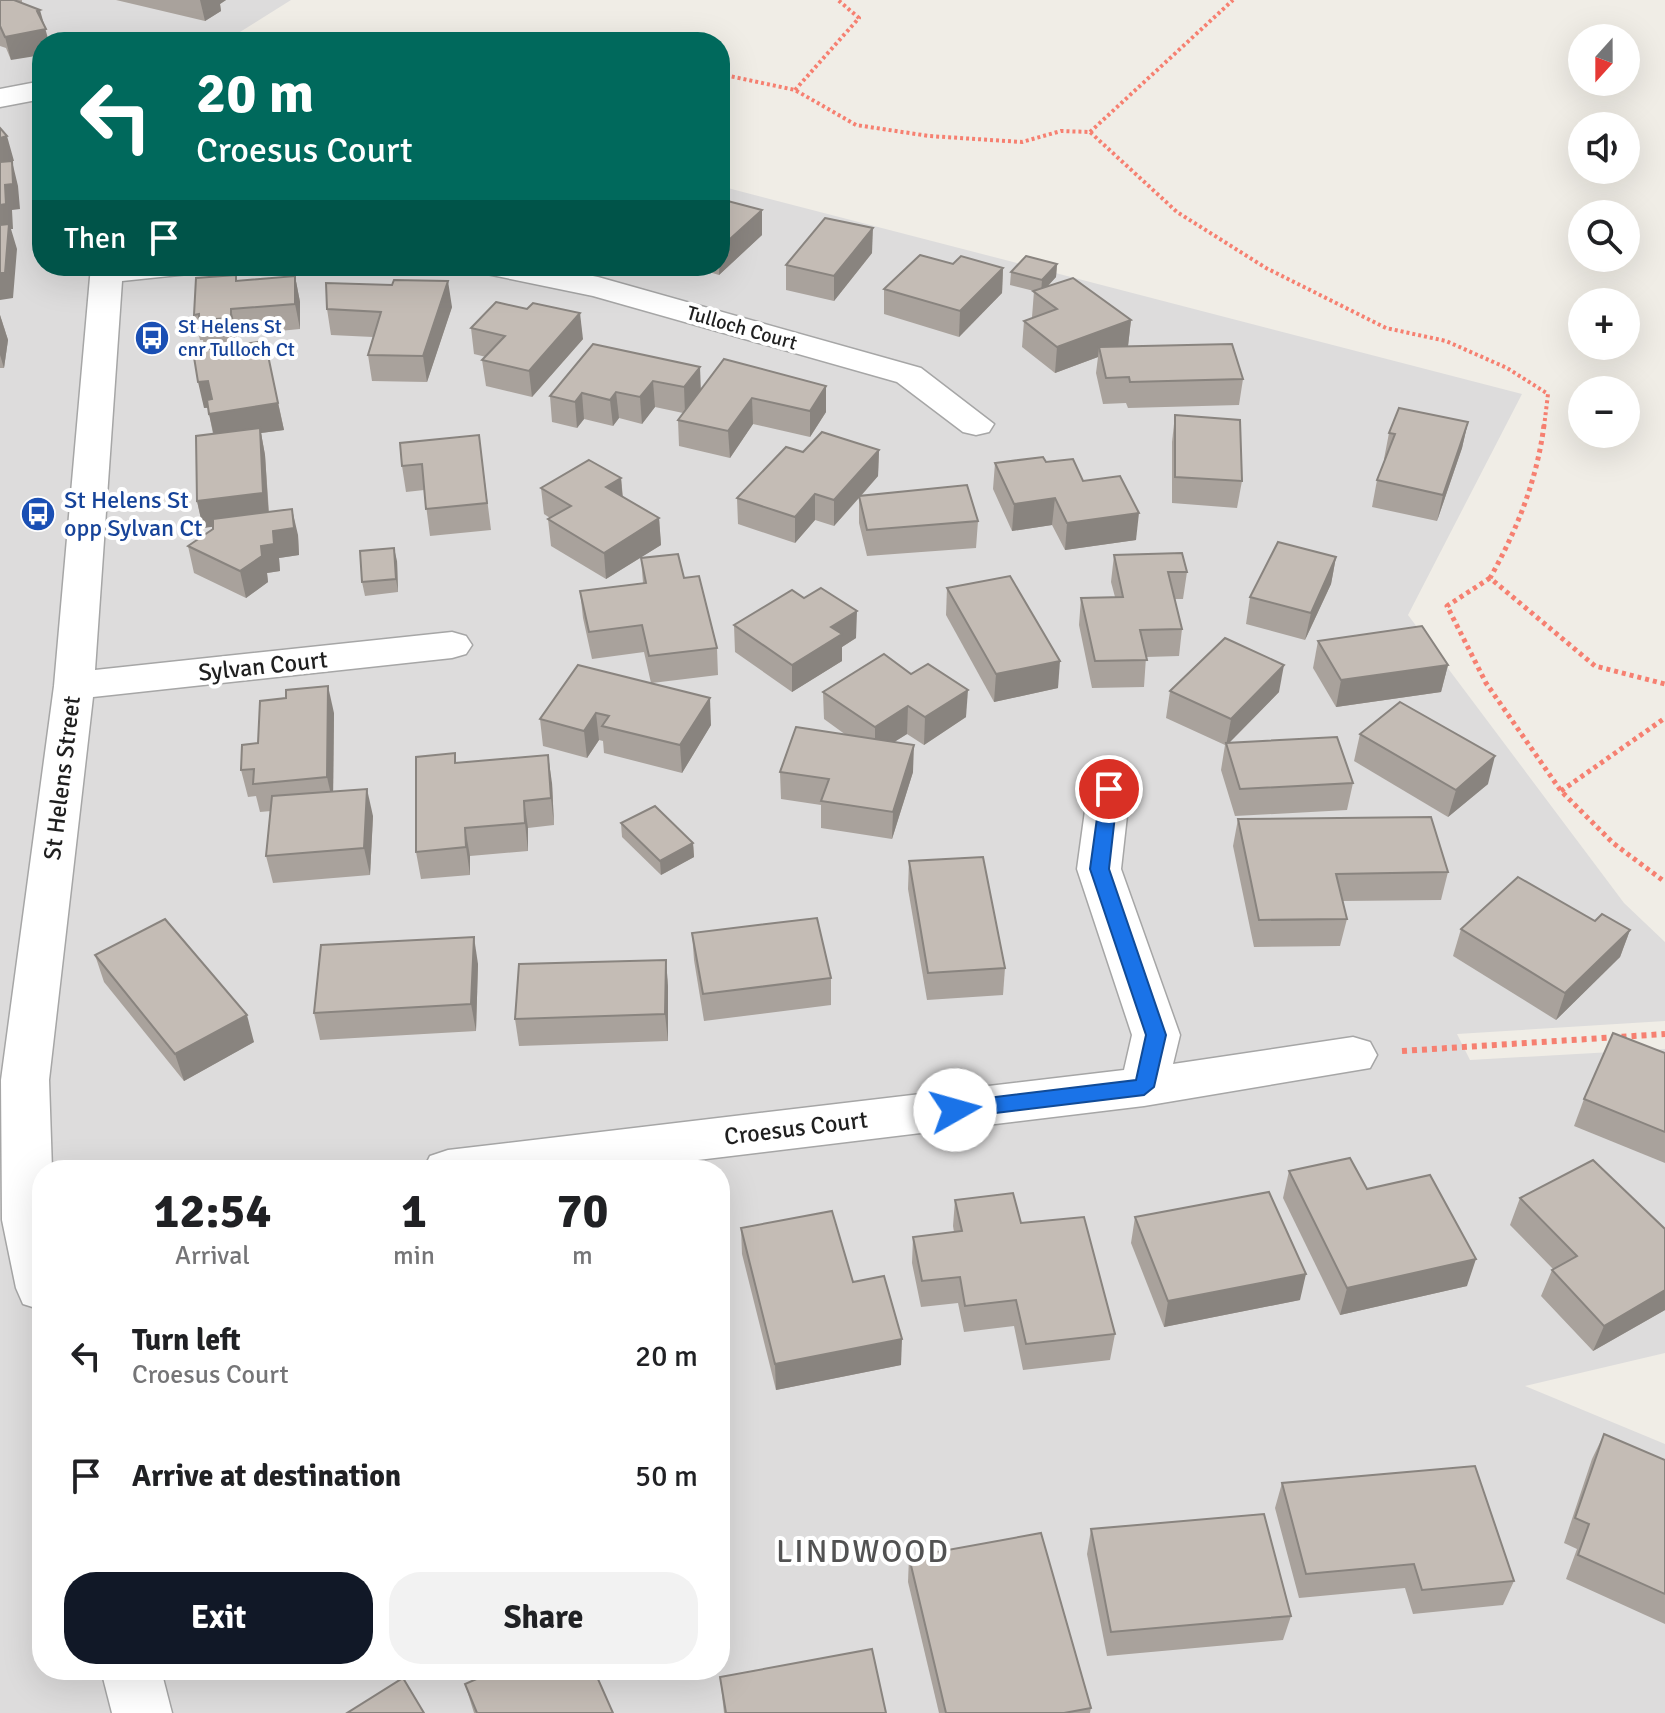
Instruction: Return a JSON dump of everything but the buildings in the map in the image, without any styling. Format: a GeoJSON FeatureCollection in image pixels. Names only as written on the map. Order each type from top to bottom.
{"type":"FeatureCollection","features":[{"type":"Feature","properties":{"kind":"street"},"geometry":{"type":"LineString","coordinates":[[0,98],[32,92]]}},
{"type":"Feature","properties":{"kind":"street","name":"St Helens Street"},"geometry":{"type":"LineString","coordinates":[[32,1177],[25,1080],[74,686],[105,276]]}},
{"type":"Feature","properties":{"kind":"street","name":"Tulloch Court"},"geometry":{"type":"LineString","coordinates":[[543,276],[598,287],[909,375],[976,424]]}},
{"type":"Feature","properties":{"kind":"street","name":"Sylvan Court"},"geometry":{"type":"LineString","coordinates":[[74,686],[452,645]]}},
{"type":"Feature","properties":{"kind":"street"},"geometry":{"type":"LineString","coordinates":[[1109,789],[1099,869],[1156,1035],[1144,1087]]}},
{"type":"Feature","properties":{"kind":"street","name":"Croesus Court"},"geometry":{"type":"LineString","coordinates":[[532,1160],[1144,1087],[1353,1055]]}},
{"type":"Feature","properties":{"kind":"street"},"geometry":{"type":"LineString","coordinates":[[134,1680],[142,1713]]}},
{"type":"Feature","properties":{"kind":"path"},"geometry":{"type":"LineString","coordinates":[[795,90],[859,18],[838,0]]}},
{"type":"Feature","properties":{"kind":"path"},"geometry":{"type":"LineString","coordinates":[[730,76],[795,90],[856,125],[929,136],[1022,142],[1061,131],[1090,132],[1233,0]]}},
{"type":"Feature","properties":{"kind":"path"},"geometry":{"type":"LineString","coordinates":[[1090,132],[1112,156],[1177,212],[1266,268],[1386,328],[1446,341],[1507,368],[1548,394],[1539,464],[1509,544],[1490,578],[1447,606],[1486,683],[1561,791],[1613,843],[1665,882]]}},
{"type":"Feature","properties":{"kind":"path"},"geometry":{"type":"LineString","coordinates":[[1490,578],[1595,666],[1665,684]]}},
{"type":"Feature","properties":{"kind":"path"},"geometry":{"type":"LineString","coordinates":[[1561,791],[1665,718]]}},
{"type":"Feature","properties":{"kind":"path"},"geometry":{"type":"LineString","coordinates":[[1353,1055],[1665,1034]]}},
{"type":"Feature","properties":{"kind":"shaded area"},"geometry":{"type":"Polygon","coordinates":[[[0,0],[291,0],[240,32],[32,32],[32,276],[730,276],[730,189],[1522,394],[1408,615],[1624,903],[1665,942],[1665,1021],[1457,1034],[1470,1060],[1665,1049],[1665,1353],[1525,1386],[1665,1444],[1665,1713],[0,1713],[0,0]]]}},
{"type":"Feature","properties":{"kind":"place","name":"St Helens St cnr Tulloch Ct"},"geometry":{"type":"Point","coordinates":[152,338]}},
{"type":"Feature","properties":{"kind":"place","name":"St Helens St opp Sylvan Ct"},"geometry":{"type":"Point","coordinates":[38,514]}},
{"type":"Feature","properties":{"kind":"district","name":"LINDWOOD"},"geometry":{"type":"Point","coordinates":[863,1551]}},
{"type":"Feature","properties":{"kind":"route"},"geometry":{"type":"LineString","coordinates":[[955,1110],[1144,1087],[1156,1035],[1099,869],[1109,789]]}}]}
